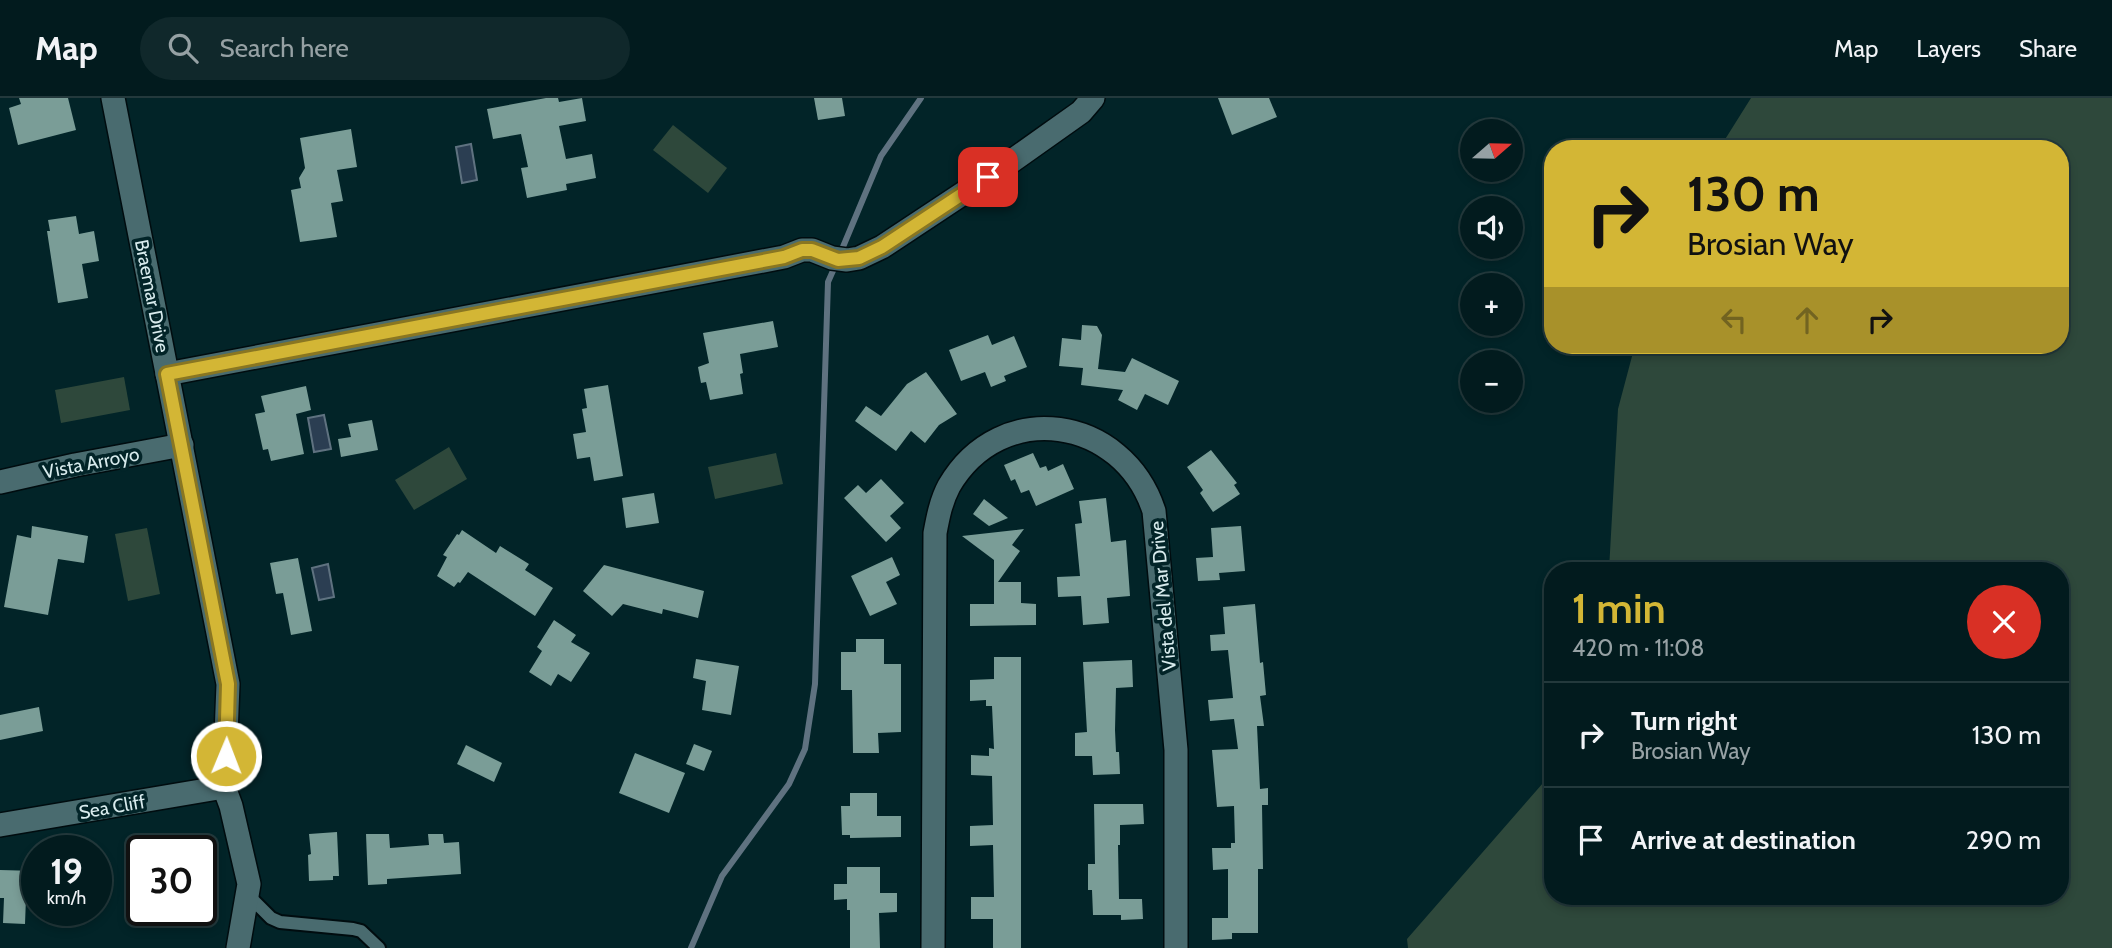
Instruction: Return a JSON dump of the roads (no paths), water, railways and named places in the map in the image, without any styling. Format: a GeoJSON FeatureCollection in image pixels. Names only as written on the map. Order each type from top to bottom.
{"type":"FeatureCollection","features":[{"type":"Feature","properties":{"kind":"street","name":"Braemar Drive"},"geometry":{"type":"LineString","coordinates":[[113,98],[228,684],[224,787],[249,884],[239,948]]}},
{"type":"Feature","properties":{"kind":"street"},"geometry":{"type":"LineString","coordinates":[[167,374],[771,259],[802,250],[812,250],[838,260],[859,258],[882,247],[1009,163],[1081,112],[1093,98]]}},
{"type":"Feature","properties":{"kind":"street","name":"Vista del Mar Drive"},"geometry":{"type":"LineString","coordinates":[[933,948],[935,545],[939,510],[948,488],[961,469],[987,445],[1007,435],[1030,429],[1053,428],[1087,436],[1117,454],[1140,479],[1154,511],[1177,750],[1177,948]]}},
{"type":"Feature","properties":{"kind":"street","name":"Vista Arroyo"},"geometry":{"type":"LineString","coordinates":[[0,482],[182,445]]}},
{"type":"Feature","properties":{"kind":"street","name":"Sea Cliff"},"geometry":{"type":"LineString","coordinates":[[0,825],[224,787]]}},
{"type":"Feature","properties":{"kind":"lane"},"geometry":{"type":"LineString","coordinates":[[247,894],[271,918],[280,922],[361,931],[379,948]]}},
{"type":"Feature","properties":{"kind":"water"},"geometry":{"type":"Polygon","coordinates":[[[471,144],[477,180],[462,183],[456,147],[471,144]]]}},
{"type":"Feature","properties":{"kind":"water"},"geometry":{"type":"Polygon","coordinates":[[[324,415],[331,449],[314,452],[308,418],[324,415]]]}},
{"type":"Feature","properties":{"kind":"water"},"geometry":{"type":"Polygon","coordinates":[[[328,564],[334,597],[319,600],[312,568],[328,564]]]}},
{"type":"Feature","properties":{"kind":"waterway"},"geometry":{"type":"LineString","coordinates":[[840,254],[881,156],[921,98]]}},
{"type":"Feature","properties":{"kind":"waterway"},"geometry":{"type":"LineString","coordinates":[[691,948],[722,876],[789,784],[805,749],[815,684],[828,282],[836,264]]}}]}
